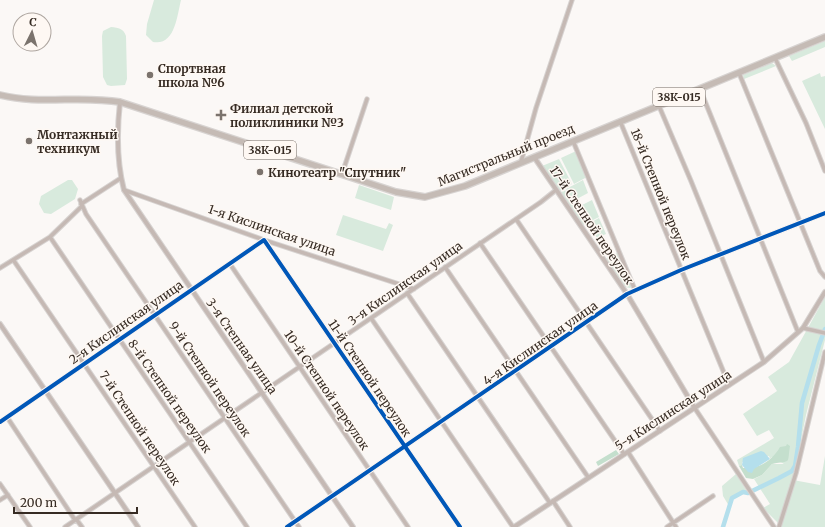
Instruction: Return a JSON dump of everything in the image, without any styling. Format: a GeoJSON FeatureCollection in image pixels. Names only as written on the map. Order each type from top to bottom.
{"type":"FeatureCollection","features":[{"type":"Feature","properties":{"kind":"main road","name":"Магистральный проезд"},"geometry":{"type":"LineString","coordinates":[[0,95],[16,99],[97,99],[120,102],[396,192],[425,197],[465,186],[825,38]]}},
{"type":"Feature","properties":{"kind":"street"},"geometry":{"type":"LineString","coordinates":[[521,162],[536,108],[572,0]]}},
{"type":"Feature","properties":{"kind":"street"},"geometry":{"type":"LineString","coordinates":[[775,58],[806,123],[825,170]]}},
{"type":"Feature","properties":{"kind":"street"},"geometry":{"type":"LineString","coordinates":[[739,73],[820,271],[825,277]]}},
{"type":"Feature","properties":{"kind":"street"},"geometry":{"type":"LineString","coordinates":[[700,89],[798,332]]}},
{"type":"Feature","properties":{"kind":"street"},"geometry":{"type":"LineString","coordinates":[[342,174],[367,99]]}},
{"type":"Feature","properties":{"kind":"street","name":"3-я Степная улица"},"geometry":{"type":"LineString","coordinates":[[120,102],[119,119],[121,178],[124,190],[353,527]]}},
{"type":"Feature","properties":{"kind":"street"},"geometry":{"type":"LineString","coordinates":[[659,106],[764,362]]}},
{"type":"Feature","properties":{"kind":"street","name":"18-й Степной переулок"},"geometry":{"type":"LineString","coordinates":[[620,122],[729,385]]}},
{"type":"Feature","properties":{"kind":"street","name":"17-й Степной переулок"},"geometry":{"type":"LineString","coordinates":[[573,141],[635,290]]}},
{"type":"Feature","properties":{"kind":"street","name":"17-й Степной переулок"},"geometry":{"type":"LineString","coordinates":[[534,157],[627,294],[694,407]]}},
{"type":"Feature","properties":{"kind":"street"},"geometry":{"type":"LineString","coordinates":[[0,268],[14,261],[50,237],[81,204],[121,178]]}},
{"type":"Feature","properties":{"kind":"street","name":"1-я Кислинская улица"},"geometry":{"type":"LineString","coordinates":[[124,190],[264,240],[414,289]]}},
{"type":"Feature","properties":{"kind":"street","name":"3-я Кислинская улица"},"geometry":{"type":"LineString","coordinates":[[65,527],[335,344],[541,202],[556,190]]}},
{"type":"Feature","properties":{"kind":"street","name":"9-й Степной переулок"},"geometry":{"type":"LineString","coordinates":[[81,204],[299,527]]}},
{"type":"Feature","properties":{"kind":"street","name":"4-я Кислинская улица"},"geometry":{"type":"LineString","coordinates":[[287,527],[551,348],[627,294],[681,270],[825,213]]}},
{"type":"Feature","properties":{"kind":"street"},"geometry":{"type":"LineString","coordinates":[[516,219],[660,431]]}},
{"type":"Feature","properties":{"kind":"street","name":"8-й Степной переулок"},"geometry":{"type":"LineString","coordinates":[[50,237],[247,527]]}},
{"type":"Feature","properties":{"kind":"street","name":"2-я Кислинская улица"},"geometry":{"type":"LineString","coordinates":[[0,422],[118,339],[264,240]]}},
{"type":"Feature","properties":{"kind":"street","name":"11-й Степной переулок"},"geometry":{"type":"LineString","coordinates":[[264,240],[460,527]]}},
{"type":"Feature","properties":{"kind":"street"},"geometry":{"type":"LineString","coordinates":[[480,243],[551,348],[626,453],[676,527]]}},
{"type":"Feature","properties":{"kind":"street","name":"7-й Степной переулок"},"geometry":{"type":"LineString","coordinates":[[14,261],[195,527]]}},
{"type":"Feature","properties":{"kind":"street","name":"10-й Степной переулок"},"geometry":{"type":"LineString","coordinates":[[230,264],[408,527]]}},
{"type":"Feature","properties":{"kind":"street"},"geometry":{"type":"LineString","coordinates":[[445,267],[588,477]]}},
{"type":"Feature","properties":{"kind":"street","name":"5-я Кислинская улица"},"geometry":{"type":"LineString","coordinates":[[513,527],[764,362],[803,328],[825,292]]}},
{"type":"Feature","properties":{"kind":"street"},"geometry":{"type":"LineString","coordinates":[[407,293],[570,527]]}},
{"type":"Feature","properties":{"kind":"street"},"geometry":{"type":"LineString","coordinates":[[371,318],[440,422],[513,527]]}},
{"type":"Feature","properties":{"kind":"street"},"geometry":{"type":"LineString","coordinates":[[0,324],[138,527]]}},
{"type":"Feature","properties":{"kind":"street"},"geometry":{"type":"LineString","coordinates":[[803,328],[825,333]]}},
{"type":"Feature","properties":{"kind":"street"},"geometry":{"type":"LineString","coordinates":[[779,527],[796,473],[825,352]]}},
{"type":"Feature","properties":{"kind":"street"},"geometry":{"type":"LineString","coordinates":[[694,407],[774,527]]}},
{"type":"Feature","properties":{"kind":"street"},"geometry":{"type":"LineString","coordinates":[[7,417],[82,527]]}},
{"type":"Feature","properties":{"kind":"street"},"geometry":{"type":"LineString","coordinates":[[0,484],[30,527]]}},
{"type":"Feature","properties":{"kind":"street"},"geometry":{"type":"LineString","coordinates":[[0,500],[8,495]]}},
{"type":"Feature","properties":{"kind":"street"},"geometry":{"type":"LineString","coordinates":[[667,527],[713,496]]}},
{"type":"Feature","properties":{"kind":"green space"},"geometry":{"type":"Polygon","coordinates":[[[154,0],[181,0],[174,28],[166,39],[160,42],[153,42],[146,35],[147,24],[154,0]]]}},
{"type":"Feature","properties":{"kind":"green space"},"geometry":{"type":"Polygon","coordinates":[[[111,27],[124,31],[126,36],[127,79],[125,85],[107,85],[103,77],[102,36],[103,31],[111,27]]]}},
{"type":"Feature","properties":{"kind":"green space"},"geometry":{"type":"Polygon","coordinates":[[[825,41],[825,47],[792,61],[789,56],[825,41]]]}},
{"type":"Feature","properties":{"kind":"green space"},"geometry":{"type":"Polygon","coordinates":[[[772,63],[776,66],[744,79],[743,75],[772,63]]]}},
{"type":"Feature","properties":{"kind":"green space"},"geometry":{"type":"Polygon","coordinates":[[[820,73],[821,77],[825,76],[825,129],[802,81],[820,73]]]}},
{"type":"Feature","properties":{"kind":"green space"},"geometry":{"type":"Polygon","coordinates":[[[577,152],[587,177],[574,184],[561,158],[577,152]]]}},
{"type":"Feature","properties":{"kind":"green space"},"geometry":{"type":"Polygon","coordinates":[[[559,159],[572,184],[560,191],[542,166],[559,159]]]}},
{"type":"Feature","properties":{"kind":"green space"},"geometry":{"type":"Polygon","coordinates":[[[68,180],[72,180],[78,189],[75,199],[51,214],[44,213],[39,204],[41,196],[68,180]]]}},
{"type":"Feature","properties":{"kind":"green space"},"geometry":{"type":"Polygon","coordinates":[[[583,180],[588,193],[573,201],[566,189],[583,180]]]}},
{"type":"Feature","properties":{"kind":"green space"},"geometry":{"type":"Polygon","coordinates":[[[359,185],[394,197],[391,210],[355,198],[359,185]]]}},
{"type":"Feature","properties":{"kind":"green space"},"geometry":{"type":"Polygon","coordinates":[[[565,190],[586,223],[583,225],[561,192],[565,190]]]}},
{"type":"Feature","properties":{"kind":"green space"},"geometry":{"type":"Polygon","coordinates":[[[592,200],[599,217],[587,223],[578,207],[592,200]]]}},
{"type":"Feature","properties":{"kind":"green space"},"geometry":{"type":"Polygon","coordinates":[[[343,215],[386,229],[389,223],[393,225],[383,251],[336,235],[343,215]]]}},
{"type":"Feature","properties":{"kind":"green space"},"geometry":{"type":"Polygon","coordinates":[[[599,218],[606,234],[597,238],[588,224],[599,218]]]}},
{"type":"Feature","properties":{"kind":"green space"},"geometry":{"type":"Polygon","coordinates":[[[619,252],[632,287],[630,288],[625,287],[606,259],[608,257],[611,262],[617,260],[615,254],[619,252]]]}},
{"type":"Feature","properties":{"kind":"green space"},"geometry":{"type":"Polygon","coordinates":[[[825,297],[825,340],[806,415],[793,480],[820,485],[825,456],[825,527],[782,527],[763,508],[770,504],[754,479],[762,475],[772,464],[784,464],[772,457],[770,459],[769,456],[742,462],[742,465],[739,466],[737,460],[774,438],[769,430],[757,436],[743,414],[777,391],[768,377],[789,362],[825,297]]]}},
{"type":"Feature","properties":{"kind":"green space"},"geometry":{"type":"Polygon","coordinates":[[[787,444],[790,446],[788,459],[786,462],[772,464],[762,475],[753,479],[746,478],[739,466],[742,465],[743,468],[749,468],[760,465],[769,460],[780,447],[786,446],[787,444]]]}},
{"type":"Feature","properties":{"kind":"green space"},"geometry":{"type":"Polygon","coordinates":[[[616,450],[619,454],[598,466],[596,462],[616,450]]]}},
{"type":"Feature","properties":{"kind":"green space"},"geometry":{"type":"Polygon","coordinates":[[[736,474],[748,493],[743,492],[732,498],[729,506],[723,496],[722,486],[736,474]]]}},
{"type":"Feature","properties":{"kind":"water"},"geometry":{"type":"Polygon","coordinates":[[[761,451],[764,452],[770,459],[754,469],[752,473],[748,472],[742,465],[743,458],[761,451]]]}},
{"type":"Feature","properties":{"kind":"waterway"},"geometry":{"type":"LineString","coordinates":[[723,527],[732,498],[743,492],[748,493],[779,478],[792,471],[795,466],[802,403],[825,329]]}},
{"type":"Feature","properties":{"kind":"cycle path"},"geometry":{"type":"LineString","coordinates":[[287,527],[627,294],[681,270],[825,213]]}},
{"type":"Feature","properties":{"kind":"cycle path"},"geometry":{"type":"LineString","coordinates":[[0,422],[264,240],[460,527]]}},
{"type":"Feature","properties":{"kind":"place","name":"Спортвная школа №6"},"geometry":{"type":"Point","coordinates":[150,75]}},
{"type":"Feature","properties":{"kind":"place","name":"Филиал детской поликлиники №3"},"geometry":{"type":"Point","coordinates":[221,115]}},
{"type":"Feature","properties":{"kind":"place","name":"Монтажный техникум"},"geometry":{"type":"Point","coordinates":[29,141]}},
{"type":"Feature","properties":{"kind":"place","name":"Кинотеатр \"Спутник\""},"geometry":{"type":"Point","coordinates":[260,172]}}]}
